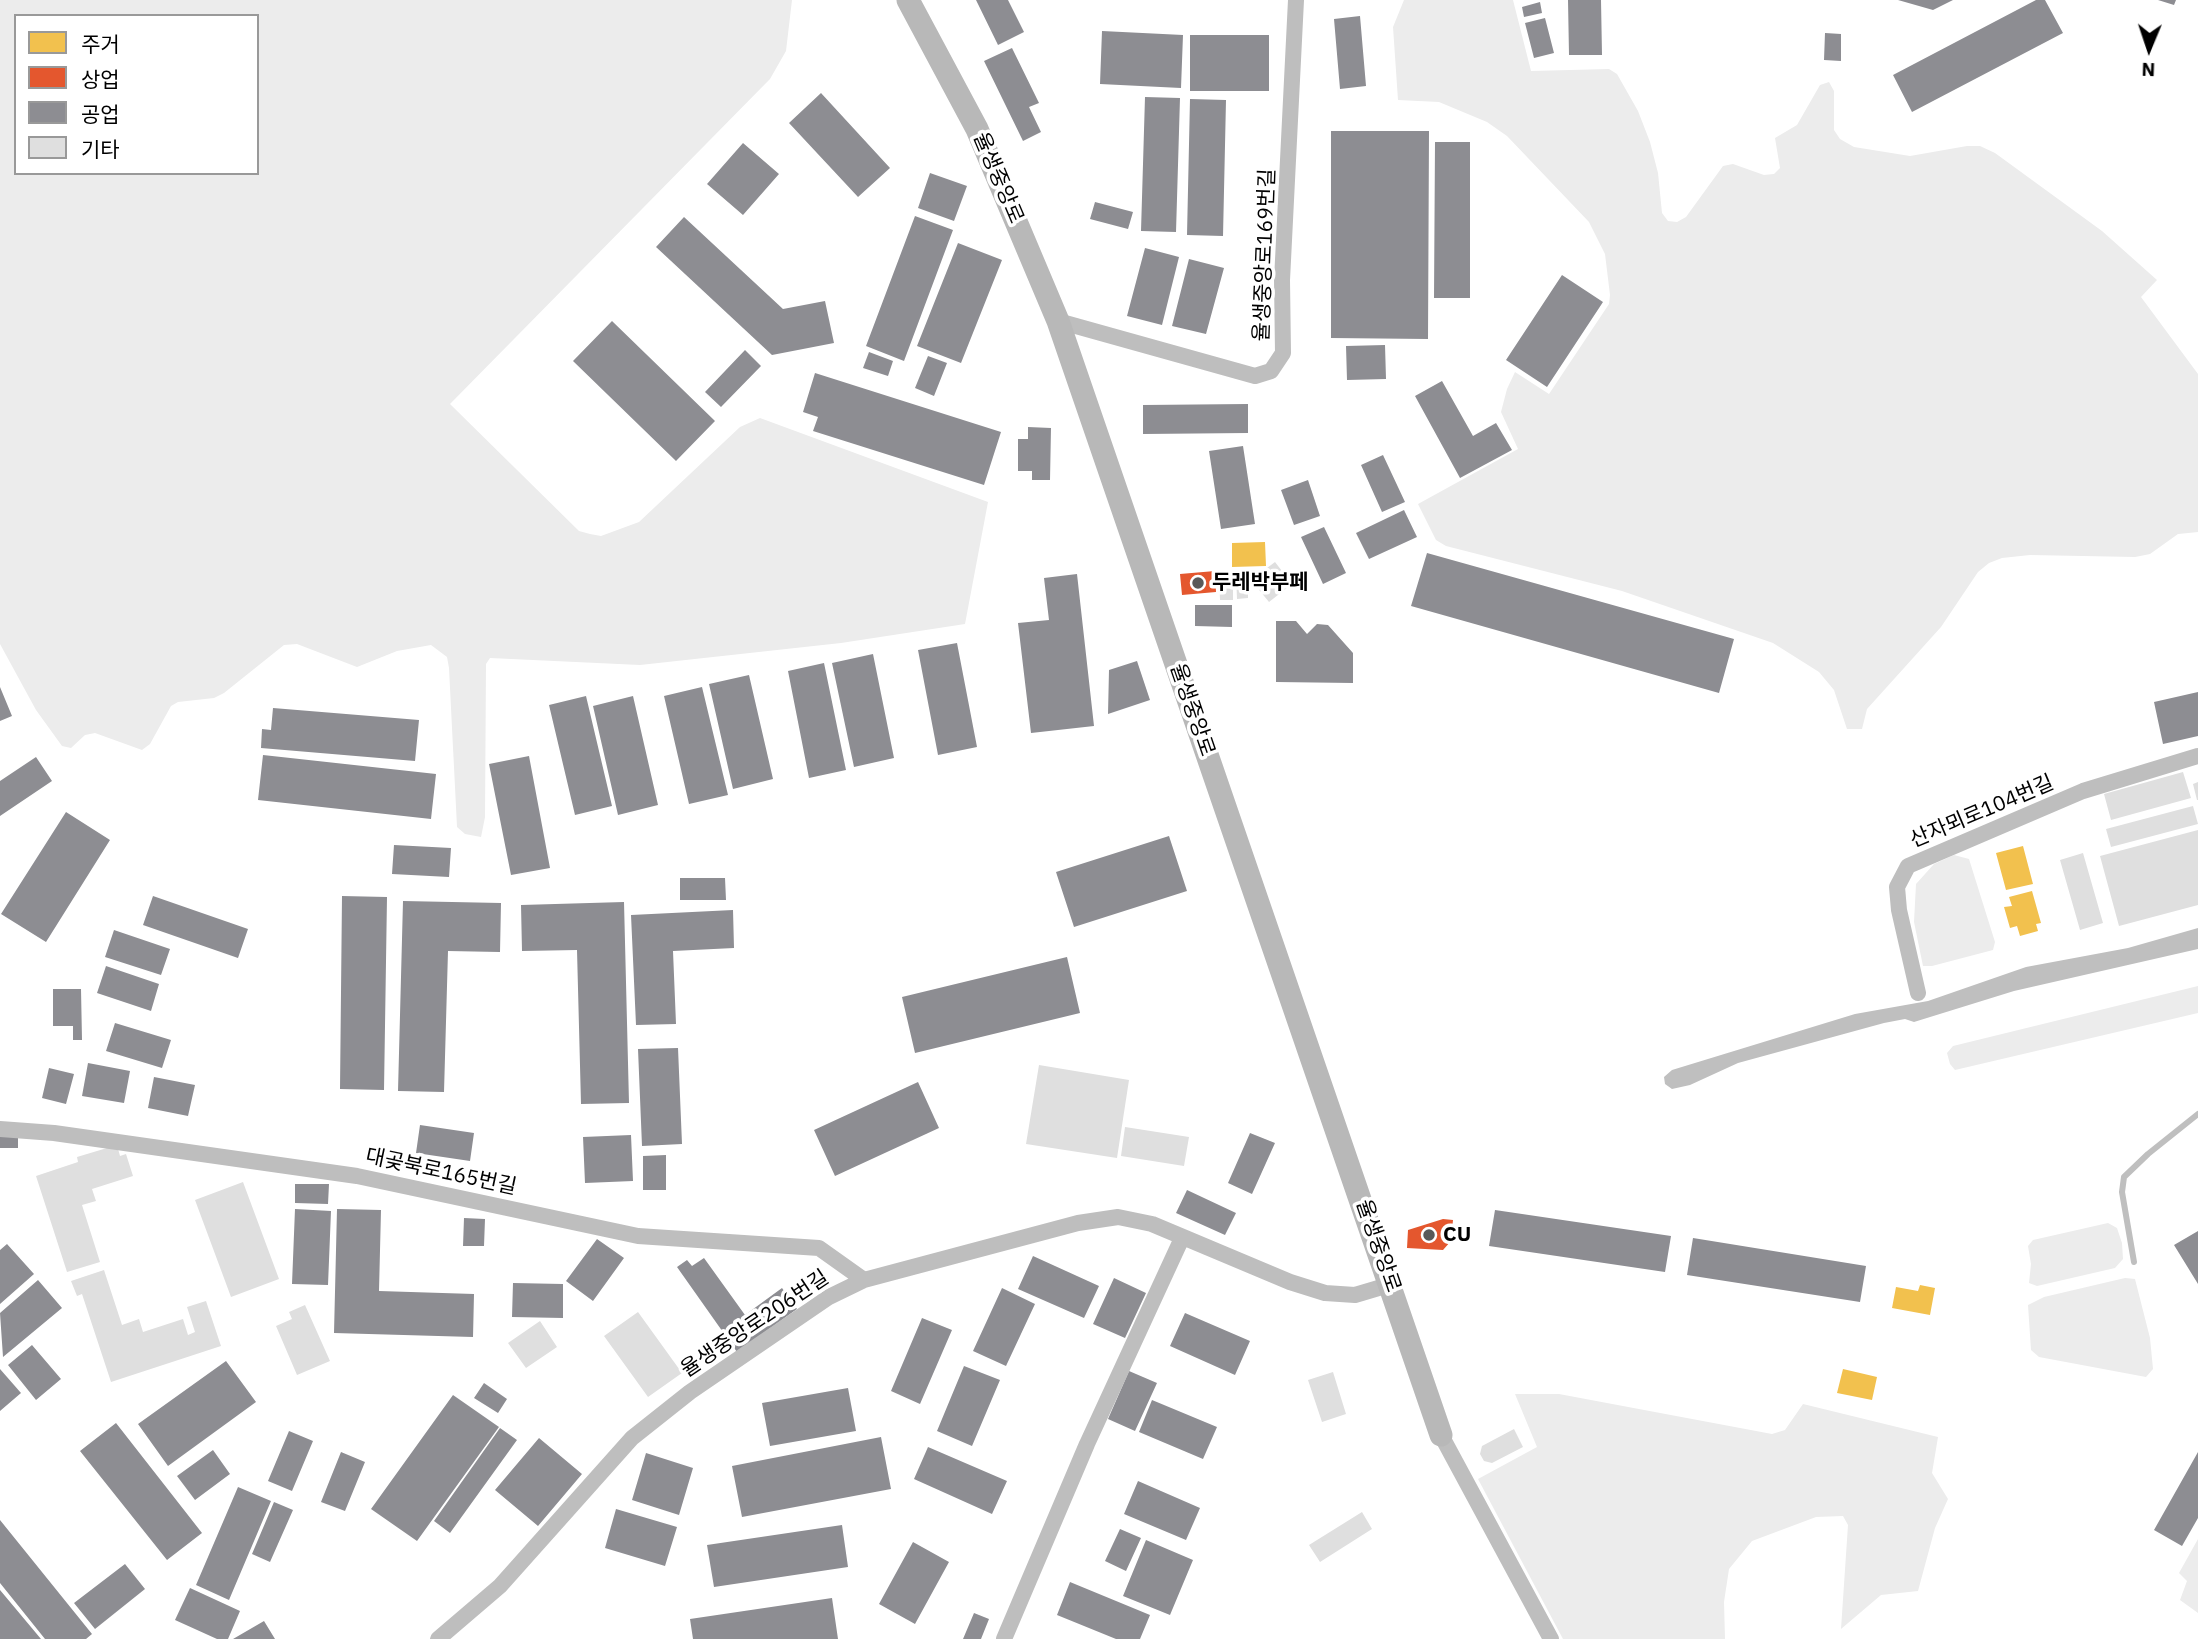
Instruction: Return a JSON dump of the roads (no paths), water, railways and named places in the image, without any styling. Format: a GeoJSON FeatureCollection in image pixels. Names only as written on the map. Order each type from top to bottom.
{"type":"FeatureCollection","features":[{"type":"Feature","properties":{"kind":"street","name":"율생중앙로"},"geometry":{"type":"LineString","coordinates":[[908,0],[977,129],[1058,321],[1392,1284],[1441,1435]]}},
{"type":"Feature","properties":{"kind":"street","name":"율생중앙로169번길"},"geometry":{"type":"LineString","coordinates":[[1058,321],[1255,376],[1271,371],[1283,353],[1282,280],[1296,0]]}},
{"type":"Feature","properties":{"kind":"street","name":"산자뫼로104번길"},"geometry":{"type":"LineString","coordinates":[[1918,993],[1897,887],[1908,866],[2083,791],[2198,756]]}},
{"type":"Feature","properties":{"kind":"street","name":"대곶북로165번길"},"geometry":{"type":"LineString","coordinates":[[0,1129],[54,1132],[357,1176],[638,1236],[819,1248],[864,1280]]}},
{"type":"Feature","properties":{"kind":"street","name":"율생중앙로206번길"},"geometry":{"type":"LineString","coordinates":[[438,1639],[500,1586],[632,1437],[690,1392],[829,1297],[864,1280],[1100,1218],[1135,1219],[1290,1282],[1325,1293],[1355,1295],[1392,1284]]}},
{"type":"Feature","properties":{"kind":"street"},"geometry":{"type":"LineString","coordinates":[[1004,1639],[1098,1419],[1182,1238]]}},
{"type":"Feature","properties":{"kind":"street"},"geometry":{"type":"LineString","coordinates":[[1441,1435],[1551,1639]]}},
{"type":"Feature","properties":{"kind":"waterway"},"geometry":{"type":"LineString","coordinates":[[2134,1262],[2122,1192],[2124,1177],[2198,1114]]}},
{"type":"Feature","properties":{"kind":"place","name":"두레박부페"},"geometry":{"type":"Point","coordinates":[1198,583]}},
{"type":"Feature","properties":{"kind":"place","name":"CU"},"geometry":{"type":"Point","coordinates":[1429,1235]}}]}
